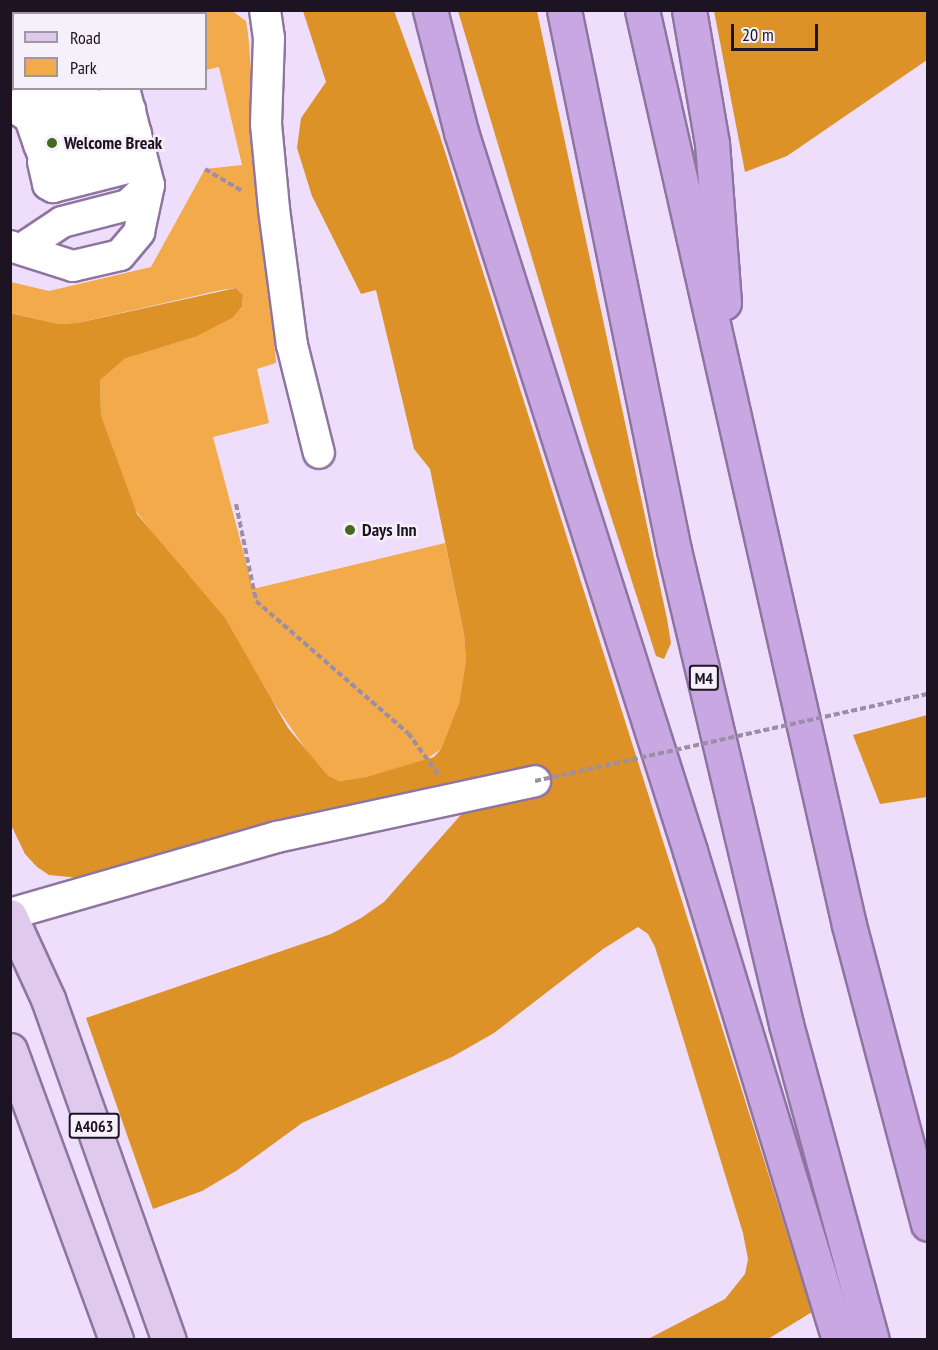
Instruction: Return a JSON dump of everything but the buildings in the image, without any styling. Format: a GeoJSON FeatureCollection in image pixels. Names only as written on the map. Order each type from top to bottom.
{"type":"FeatureCollection","features":[{"type":"Feature","properties":{"kind":"highway"},"geometry":{"type":"LineString","coordinates":[[413,10],[461,132]]}},
{"type":"Feature","properties":{"kind":"highway"},"geometry":{"type":"LineString","coordinates":[[430,10],[461,132],[690,851],[839,1340]]}},
{"type":"Feature","properties":{"kind":"highway","name":"M4"},"geometry":{"type":"LineString","coordinates":[[564,10],[674,550],[786,1023],[872,1340]]}},
{"type":"Feature","properties":{"kind":"highway"},"geometry":{"type":"LineString","coordinates":[[642,10],[849,925],[927,1224]]}},
{"type":"Feature","properties":{"kind":"highway"},"geometry":{"type":"LineString","coordinates":[[689,10],[712,143],[733,413]]}},
{"type":"Feature","properties":{"kind":"main road","name":"A4063"},"geometry":{"type":"LineString","coordinates":[[10,915],[48,999],[169,1340]]}},
{"type":"Feature","properties":{"kind":"main road","name":"A4063"},"geometry":{"type":"LineString","coordinates":[[10,1050],[116,1340]]}},
{"type":"Feature","properties":{"kind":"lane"},"geometry":{"type":"LineString","coordinates":[[265,10],[269,38],[266,124],[288,375],[319,453]]}},
{"type":"Feature","properties":{"kind":"lane"},"geometry":{"type":"LineString","coordinates":[[25,121],[80,90]]}},
{"type":"Feature","properties":{"kind":"lane"},"geometry":{"type":"LineString","coordinates":[[17,247],[73,266],[120,255],[139,232],[149,185],[131,115],[114,102],[25,121]]}},
{"type":"Feature","properties":{"kind":"lane"},"geometry":{"type":"LineString","coordinates":[[25,121],[48,165],[126,146],[131,115]]}},
{"type":"Feature","properties":{"kind":"lane"},"geometry":{"type":"LineString","coordinates":[[17,247],[62,222],[128,205],[149,185]]}},
{"type":"Feature","properties":{"kind":"lane"},"geometry":{"type":"LineString","coordinates":[[10,915],[277,837],[535,781]]}},
{"type":"Feature","properties":{"kind":"path"},"geometry":{"type":"LineString","coordinates":[[236,504],[256,601],[408,733],[437,768],[442,802]]}},
{"type":"Feature","properties":{"kind":"path"},"geometry":{"type":"LineString","coordinates":[[535,781],[927,694]]}},
{"type":"Feature","properties":{"kind":"green space"},"geometry":{"type":"Polygon","coordinates":[[[11,10],[77,10],[12,12],[11,29],[11,10]]]}},
{"type":"Feature","properties":{"kind":"green space"},"geometry":{"type":"Polygon","coordinates":[[[231,10],[246,21],[248,33],[276,363],[257,369],[269,423],[213,437],[253,589],[445,543],[464,634],[466,660],[459,703],[441,749],[424,761],[366,777],[339,781],[328,777],[311,757],[185,574],[135,510],[101,415],[100,380],[109,369],[124,359],[195,337],[242,308],[243,295],[236,288],[221,290],[77,323],[59,324],[11,313],[11,282],[49,291],[151,267],[205,169],[242,165],[219,67],[207,70],[207,12],[198,12],[231,10]]]}},
{"type":"Feature","properties":{"kind":"green space"},"geometry":{"type":"Polygon","coordinates":[[[93,11],[147,11],[147,12],[93,11]]]}},
{"type":"Feature","properties":{"kind":"shaded area"},"geometry":{"type":"Polygon","coordinates":[[[303,11],[394,11],[440,136],[812,1312],[768,1339],[648,1339],[725,1299],[745,1274],[748,1259],[743,1233],[655,947],[648,934],[638,927],[603,949],[494,1033],[452,1057],[302,1123],[236,1171],[202,1191],[153,1209],[86,1018],[331,934],[361,918],[384,902],[466,809],[348,807],[79,878],[49,875],[37,867],[25,854],[10,823],[10,313],[59,324],[77,323],[236,288],[243,295],[242,307],[232,318],[195,337],[124,359],[100,380],[101,415],[137,514],[225,618],[288,728],[328,776],[339,781],[366,777],[434,757],[441,749],[459,703],[466,660],[464,634],[430,469],[414,449],[376,290],[361,294],[312,196],[297,148],[301,118],[326,82],[303,11]]]}},
{"type":"Feature","properties":{"kind":"shaded area"},"geometry":{"type":"Polygon","coordinates":[[[458,11],[537,11],[667,619],[671,643],[664,659],[656,656],[588,445],[458,11]]]}},
{"type":"Feature","properties":{"kind":"shaded area"},"geometry":{"type":"Polygon","coordinates":[[[714,11],[927,11],[927,60],[787,156],[745,172],[714,11]]]}},
{"type":"Feature","properties":{"kind":"shaded area"},"geometry":{"type":"Polygon","coordinates":[[[927,715],[927,797],[880,804],[853,735],[927,715]]]}},
{"type":"Feature","properties":{"kind":"place","name":"Welcome Break"},"geometry":{"type":"Point","coordinates":[52,143]}},
{"type":"Feature","properties":{"kind":"place","name":"Days Inn"},"geometry":{"type":"Point","coordinates":[350,530]}}]}
